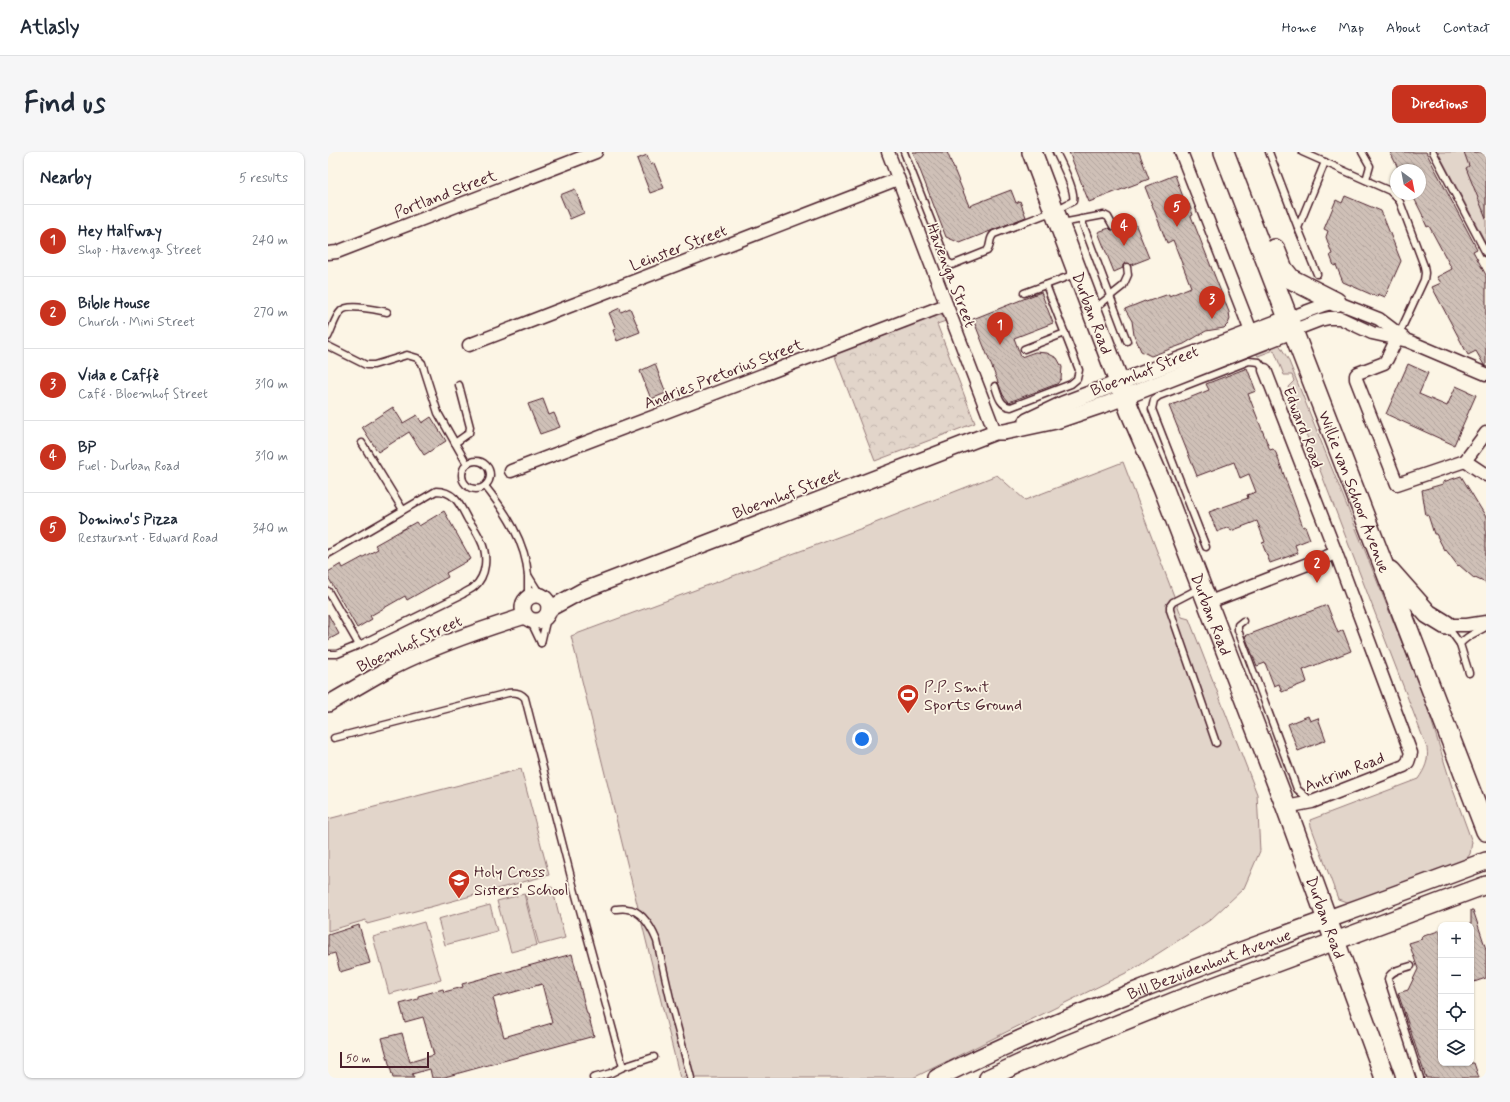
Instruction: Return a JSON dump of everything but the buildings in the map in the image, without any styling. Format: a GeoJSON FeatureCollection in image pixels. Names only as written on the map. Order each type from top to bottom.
{"type":"FeatureCollection","features":[{"type":"Feature","properties":{"kind":"main road","name":"Durban Road"},"geometry":{"type":"LineString","coordinates":[[1032,152],[1286,807],[1385,1078]]}},
{"type":"Feature","properties":{"kind":"main road","name":"Willie van Schoor Avenue"},"geometry":{"type":"LineString","coordinates":[[1224,152],[1486,831]]}},
{"type":"Feature","properties":{"kind":"main road"},"geometry":{"type":"LineString","coordinates":[[1241,196],[1269,234],[1283,269],[1287,275],[1297,283],[1336,302]]}},
{"type":"Feature","properties":{"kind":"main road"},"geometry":{"type":"LineString","coordinates":[[1382,561],[1428,614],[1446,625]]}},
{"type":"Feature","properties":{"kind":"main road","name":"Bill Bezuidenhout Avenue"},"geometry":{"type":"LineString","coordinates":[[937,1078],[1034,1033],[1177,975],[1486,861]]}},
{"type":"Feature","properties":{"kind":"main road","name":"Bill Bezuidenhout Avenue"},"geometry":{"type":"LineString","coordinates":[[988,1078],[1023,1062],[1182,998],[1486,885]]}},
{"type":"Feature","properties":{"kind":"street","name":"Portland Street"},"geometry":{"type":"LineString","coordinates":[[328,253],[337,252],[596,152]]}},
{"type":"Feature","properties":{"kind":"street","name":"Havenga Street"},"geometry":{"type":"LineString","coordinates":[[888,152],[946,304],[1000,432]]}},
{"type":"Feature","properties":{"kind":"street"},"geometry":{"type":"LineString","coordinates":[[1181,152],[1254,339]]}},
{"type":"Feature","properties":{"kind":"street","name":"Leinster Street"},"geometry":{"type":"LineString","coordinates":[[470,345],[898,179]]}},
{"type":"Feature","properties":{"kind":"street"},"geometry":{"type":"LineString","coordinates":[[1291,324],[1324,305],[1336,302],[1379,319],[1401,338]]}},
{"type":"Feature","properties":{"kind":"street","name":"Andries Pretorius Street"},"geometry":{"type":"LineString","coordinates":[[511,471],[946,304]]}},
{"type":"Feature","properties":{"kind":"street"},"geometry":{"type":"LineString","coordinates":[[1291,324],[1329,318],[1340,318],[1372,333],[1401,338],[1486,374]]}},
{"type":"Feature","properties":{"kind":"street","name":"Bloemhof Street"},"geometry":{"type":"LineString","coordinates":[[328,704],[394,666],[536,607],[582,591],[1000,432],[1056,421],[1109,403],[1123,389],[1291,324]]}},
{"type":"Feature","properties":{"kind":"street"},"geometry":{"type":"LineString","coordinates":[[1401,338],[1384,363],[1356,375],[1397,484],[1465,461],[1486,433]]}},
{"type":"Feature","properties":{"kind":"street","name":"Edward Road"},"geometry":{"type":"LineString","coordinates":[[1265,370],[1410,748],[1410,758]]}},
{"type":"Feature","properties":{"kind":"street"},"geometry":{"type":"LineString","coordinates":[[1465,461],[1486,475]]}},
{"type":"Feature","properties":{"kind":"street"},"geometry":{"type":"LineString","coordinates":[[1204,595],[1336,553]]}},
{"type":"Feature","properties":{"kind":"street"},"geometry":{"type":"LineString","coordinates":[[1446,625],[1467,625],[1486,622]]}},
{"type":"Feature","properties":{"kind":"street","name":"Antrim Road"},"geometry":{"type":"LineString","coordinates":[[1286,807],[1312,802],[1399,768],[1408,762],[1410,758]]}},
{"type":"Feature","properties":{"kind":"lane"},"geometry":{"type":"LineString","coordinates":[[904,152],[946,261],[950,264],[954,265],[985,253],[989,249],[990,238],[994,234],[1057,217],[1081,219],[1104,215],[1108,217],[1113,226]]}},
{"type":"Feature","properties":{"kind":"lane"},"geometry":{"type":"LineString","coordinates":[[1056,152],[1074,198],[1073,201],[1057,217]]}},
{"type":"Feature","properties":{"kind":"lane"},"geometry":{"type":"LineString","coordinates":[[1269,152],[1317,274]]}},
{"type":"Feature","properties":{"kind":"lane"},"geometry":{"type":"LineString","coordinates":[[1302,152],[1390,191],[1397,198],[1425,269],[1424,280],[1401,338]]}},
{"type":"Feature","properties":{"kind":"lane"},"geometry":{"type":"LineString","coordinates":[[1362,152],[1370,166],[1366,180]]}},
{"type":"Feature","properties":{"kind":"lane"},"geometry":{"type":"LineString","coordinates":[[1433,152],[1486,253]]}},
{"type":"Feature","properties":{"kind":"lane"},"geometry":{"type":"LineString","coordinates":[[1298,228],[1326,162]]}},
{"type":"Feature","properties":{"kind":"lane"},"geometry":{"type":"LineString","coordinates":[[1081,219],[1128,341]]}},
{"type":"Feature","properties":{"kind":"lane"},"geometry":{"type":"LineString","coordinates":[[1093,310],[1126,281],[1128,275],[1127,267]]}},
{"type":"Feature","properties":{"kind":"lane"},"geometry":{"type":"LineString","coordinates":[[1024,293],[1078,272]]}},
{"type":"Feature","properties":{"kind":"lane"},"geometry":{"type":"LineString","coordinates":[[995,386],[1002,403],[1005,406],[1011,407],[1074,382],[1079,370],[1046,285]]}},
{"type":"Feature","properties":{"kind":"lane"},"geometry":{"type":"LineString","coordinates":[[328,337],[340,312],[345,308],[351,307],[387,312]]}},
{"type":"Feature","properties":{"kind":"lane"},"geometry":{"type":"LineString","coordinates":[[1024,349],[1065,333]]}},
{"type":"Feature","properties":{"kind":"lane"},"geometry":{"type":"LineString","coordinates":[[328,346],[366,366],[407,355],[417,358],[422,363],[438,413],[467,464]]}},
{"type":"Feature","properties":{"kind":"lane","name":"Edward Road"},"geometry":{"type":"LineString","coordinates":[[1206,547],[1152,409],[1152,404],[1158,396],[1249,361],[1259,362],[1265,370]]}},
{"type":"Feature","properties":{"kind":"lane"},"geometry":{"type":"LineString","coordinates":[[455,443],[469,433],[470,427],[459,385]]}},
{"type":"Feature","properties":{"kind":"lane"},"geometry":{"type":"LineString","coordinates":[[362,443],[403,510]]}},
{"type":"Feature","properties":{"kind":"lane"},"geometry":{"type":"LineString","coordinates":[[478,461],[486,466],[490,474],[485,486],[476,489],[471,488],[464,483],[462,474],[467,464],[478,461]]}},
{"type":"Feature","properties":{"kind":"lane"},"geometry":{"type":"LineString","coordinates":[[485,486],[504,509],[515,532],[524,556],[536,607]]}},
{"type":"Feature","properties":{"kind":"lane"},"geometry":{"type":"LineString","coordinates":[[328,554],[436,491],[444,491],[451,494],[458,502],[482,541],[485,553],[485,564],[482,577],[474,586],[463,594],[359,645],[336,654],[328,654]]}},
{"type":"Feature","properties":{"kind":"lane"},"geometry":{"type":"LineString","coordinates":[[528,575],[536,607]]}},
{"type":"Feature","properties":{"kind":"lane"},"geometry":{"type":"LineString","coordinates":[[328,591],[359,645]]}},
{"type":"Feature","properties":{"kind":"lane"},"geometry":{"type":"LineString","coordinates":[[1204,595],[1173,602],[1170,606],[1170,610],[1216,743]]}},
{"type":"Feature","properties":{"kind":"lane"},"geometry":{"type":"LineString","coordinates":[[1243,621],[1238,625],[1238,630],[1296,788],[1312,802]]}},
{"type":"Feature","properties":{"kind":"lane"},"geometry":{"type":"LineString","coordinates":[[1446,625],[1460,644],[1469,673]]}},
{"type":"Feature","properties":{"kind":"lane"},"geometry":{"type":"LineString","coordinates":[[1460,644],[1471,634],[1486,627]]}},
{"type":"Feature","properties":{"kind":"lane"},"geometry":{"type":"LineString","coordinates":[[334,738],[508,693],[513,692],[522,694],[525,698],[572,882],[623,1067]]}},
{"type":"Feature","properties":{"kind":"lane"},"geometry":{"type":"LineString","coordinates":[[614,909],[628,909],[638,913],[653,932],[657,941],[672,1007],[691,1078]]}},
{"type":"Feature","properties":{"kind":"lane"},"geometry":{"type":"LineString","coordinates":[[1411,966],[1392,973],[1388,976],[1388,979],[1420,1078]]}},
{"type":"Feature","properties":{"kind":"lane"},"geometry":{"type":"LineString","coordinates":[[593,1078],[654,1057]]}},
{"type":"Feature","properties":{"kind":"green space"},"geometry":{"type":"Polygon","coordinates":[[[1438,152],[1486,152],[1486,243],[1438,152]]]}},
{"type":"Feature","properties":{"kind":"green space"},"geometry":{"type":"Polygon","coordinates":[[[935,315],[941,315],[946,321],[937,324],[975,423],[875,461],[834,354],[935,315]]]}},
{"type":"Feature","properties":{"kind":"green space"},"geometry":{"type":"Polygon","coordinates":[[[1279,344],[1288,359],[1426,703],[1452,787],[1472,842],[1470,854],[1464,862],[1352,904],[1338,899],[1310,820],[1418,779],[1426,764],[1427,748],[1288,387],[1294,381],[1292,375],[1284,375],[1274,350],[1258,356],[1256,353],[1279,344]]]}},
{"type":"Feature","properties":{"kind":"green space","name":"P.P. Smit Sports Ground"},"geometry":{"type":"Polygon","coordinates":[[[1123,462],[1182,617],[1189,619],[1257,794],[1260,851],[1244,888],[1210,920],[1134,969],[913,1078],[680,1078],[571,636],[865,527],[997,475],[1025,500],[1123,462]]]}},
{"type":"Feature","properties":{"kind":"green space"},"geometry":{"type":"Polygon","coordinates":[[[521,769],[549,875],[367,924],[366,920],[328,931],[328,819],[521,769]]]}},
{"type":"Feature","properties":{"kind":"green space"},"geometry":{"type":"Polygon","coordinates":[[[552,887],[565,938],[539,945],[525,894],[552,887]]]}},
{"type":"Feature","properties":{"kind":"green space"},"geometry":{"type":"Polygon","coordinates":[[[524,894],[537,945],[511,952],[497,901],[524,894]]]}},
{"type":"Feature","properties":{"kind":"green space"},"geometry":{"type":"Polygon","coordinates":[[[490,905],[497,931],[445,945],[438,919],[490,905]]]}},
{"type":"Feature","properties":{"kind":"green space"},"geometry":{"type":"Polygon","coordinates":[[[424,922],[441,980],[389,994],[373,937],[424,922]]]}},
{"type":"Feature","properties":{"kind":"place","name":"Domino's Pizza"},"geometry":{"type":"Point","coordinates":[1177,227]}},
{"type":"Feature","properties":{"kind":"place","name":"BP"},"geometry":{"type":"Point","coordinates":[1124,246]}},
{"type":"Feature","properties":{"kind":"place","name":"Vida e Caffè"},"geometry":{"type":"Point","coordinates":[1212,319]}},
{"type":"Feature","properties":{"kind":"place","name":"Hey Halfway"},"geometry":{"type":"Point","coordinates":[1000,345]}},
{"type":"Feature","properties":{"kind":"place","name":"Bible House"},"geometry":{"type":"Point","coordinates":[1317,583]}},
{"type":"Feature","properties":{"kind":"place","name":"P.P. Smit Sports Ground"},"geometry":{"type":"Point","coordinates":[908,714]}},
{"type":"Feature","properties":{"kind":"place","name":"Holy Cross Sisters' School"},"geometry":{"type":"Point","coordinates":[459,900]}}]}
